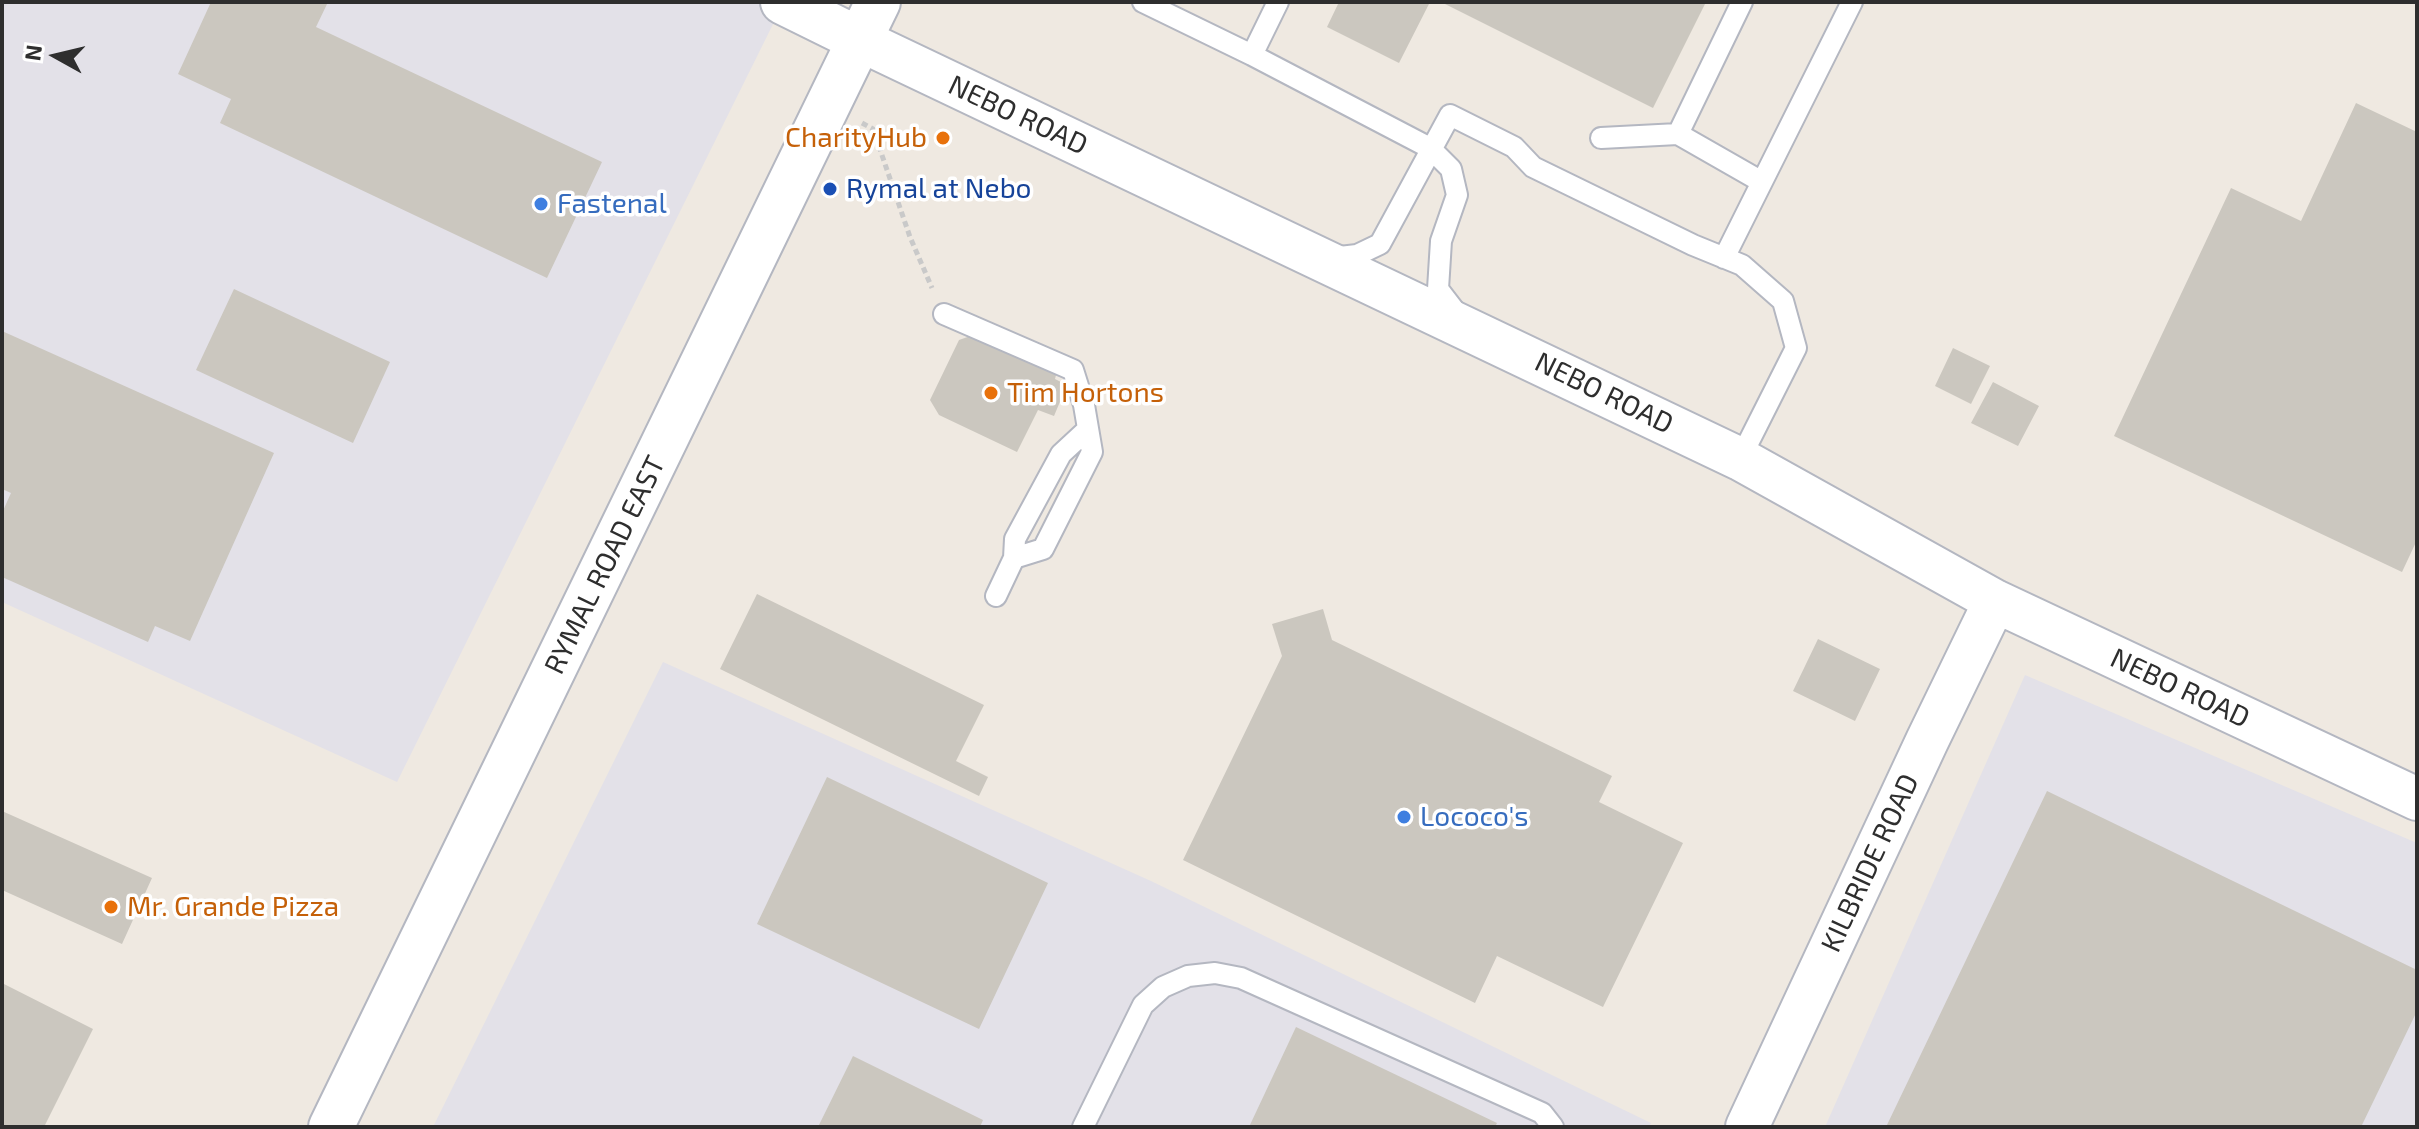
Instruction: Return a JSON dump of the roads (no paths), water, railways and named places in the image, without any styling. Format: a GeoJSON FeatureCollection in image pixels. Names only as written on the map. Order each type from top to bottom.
{"type":"FeatureCollection","features":[{"type":"Feature","properties":{"kind":"main road","name":"NEBO ROAD"},"geometry":{"type":"LineString","coordinates":[[783,2],[869,21]]}},
{"type":"Feature","properties":{"kind":"main road","name":"RYMAL ROAD EAST"},"geometry":{"type":"LineString","coordinates":[[331,1127],[869,21]]}},
{"type":"Feature","properties":{"kind":"street","name":"NEBO ROAD"},"geometry":{"type":"LineString","coordinates":[[869,21],[1323,259],[1740,459],[1995,601],[2417,799]]}},
{"type":"Feature","properties":{"kind":"street","name":"KILBRIDE ROAD"},"geometry":{"type":"LineString","coordinates":[[1747,1127],[1995,601]]}},
{"type":"Feature","properties":{"kind":"lane"},"geometry":{"type":"LineString","coordinates":[[1143,2],[1430,148],[1451,169],[1457,195],[1441,241],[1438,289],[1468,329]]}},
{"type":"Feature","properties":{"kind":"lane"},"geometry":{"type":"LineString","coordinates":[[1252,55],[1278,2]]}},
{"type":"Feature","properties":{"kind":"lane"},"geometry":{"type":"LineString","coordinates":[[1678,134],[1742,2]]}},
{"type":"Feature","properties":{"kind":"lane"},"geometry":{"type":"LineString","coordinates":[[1724,258],[1852,2]]}},
{"type":"Feature","properties":{"kind":"lane"},"geometry":{"type":"LineString","coordinates":[[1323,259],[1357,255],[1380,244],[1450,115],[1514,147],[1533,167],[1693,245],[1742,265],[1783,301],[1796,348],[1740,459]]}},
{"type":"Feature","properties":{"kind":"lane"},"geometry":{"type":"LineString","coordinates":[[1601,138],[1678,134],[1762,182]]}},
{"type":"Feature","properties":{"kind":"lane"},"geometry":{"type":"LineString","coordinates":[[944,314],[1073,370],[1084,405],[1092,452],[1043,549],[1014,558]]}},
{"type":"Feature","properties":{"kind":"lane"},"geometry":{"type":"LineString","coordinates":[[996,596],[1014,558],[1015,539],[1061,454],[1088,429]]}},
{"type":"Feature","properties":{"kind":"lane"},"geometry":{"type":"LineString","coordinates":[[1083,1127],[1143,1005],[1163,987],[1188,976],[1215,973],[1241,978],[1542,1113],[1553,1127]]}},
{"type":"Feature","properties":{"kind":"place","name":"CharityHub"},"geometry":{"type":"Point","coordinates":[943,138]}},
{"type":"Feature","properties":{"kind":"place","name":"Rymal at Nebo"},"geometry":{"type":"Point","coordinates":[830,189]}},
{"type":"Feature","properties":{"kind":"place","name":"Fastenal"},"geometry":{"type":"Point","coordinates":[541,204]}},
{"type":"Feature","properties":{"kind":"place","name":"Tim Hortons"},"geometry":{"type":"Point","coordinates":[991,393]}},
{"type":"Feature","properties":{"kind":"place","name":"Lococo's"},"geometry":{"type":"Point","coordinates":[1404,817]}},
{"type":"Feature","properties":{"kind":"place","name":"Mr. Grande Pizza"},"geometry":{"type":"Point","coordinates":[111,907]}}]}
